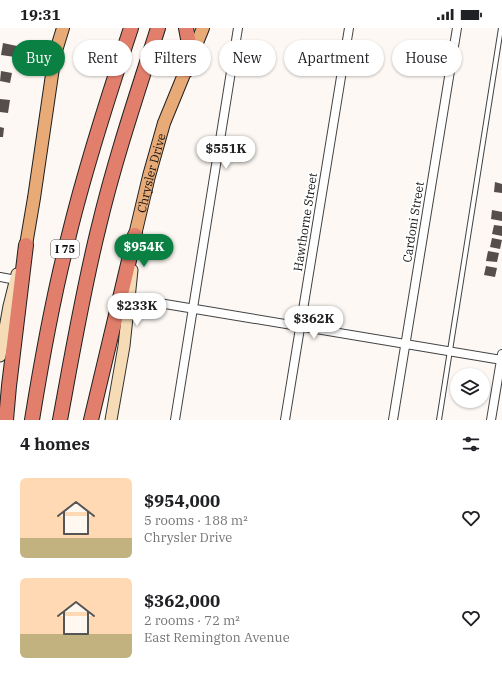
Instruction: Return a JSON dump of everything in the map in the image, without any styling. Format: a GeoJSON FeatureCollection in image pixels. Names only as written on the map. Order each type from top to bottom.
{"type":"FeatureCollection","features":[{"type":"Feature","properties":{"kind":"highway"},"geometry":{"type":"LineString","coordinates":[[113,82],[120,28]]}},
{"type":"Feature","properties":{"kind":"highway","name":"I 75"},"geometry":{"type":"LineString","coordinates":[[32,420],[41,362],[57,286],[83,178],[131,28]]}},
{"type":"Feature","properties":{"kind":"highway","name":"I 75"},"geometry":{"type":"LineString","coordinates":[[60,420],[84,291],[99,225],[124,134],[158,28]]}},
{"type":"Feature","properties":{"kind":"highway"},"geometry":{"type":"LineString","coordinates":[[186,28],[188,40]]}},
{"type":"Feature","properties":{"kind":"highway"},"geometry":{"type":"LineString","coordinates":[[91,420],[135,235]]}},
{"type":"Feature","properties":{"kind":"highway"},"geometry":{"type":"LineString","coordinates":[[6,420],[26,245]]}},
{"type":"Feature","properties":{"kind":"main road"},"geometry":{"type":"LineString","coordinates":[[57,40],[59,28]]}},
{"type":"Feature","properties":{"kind":"main road"},"geometry":{"type":"LineString","coordinates":[[59,40],[63,28]]}},
{"type":"Feature","properties":{"kind":"main road","name":"Chrysler Drive"},"geometry":{"type":"LineString","coordinates":[[198,40],[203,28]]}},
{"type":"Feature","properties":{"kind":"main road"},"geometry":{"type":"LineString","coordinates":[[0,356],[9,306],[26,245],[52,76]]}},
{"type":"Feature","properties":{"kind":"main road","name":"Chrysler Drive"},"geometry":{"type":"LineString","coordinates":[[111,420],[124,346],[135,235],[149,176],[164,123],[184,76]]}},
{"type":"Feature","properties":{"kind":"street"},"geometry":{"type":"LineString","coordinates":[[175,420],[238,28]]}},
{"type":"Feature","properties":{"kind":"street","name":"Hawthorne Street"},"geometry":{"type":"LineString","coordinates":[[285,420],[349,28]]}},
{"type":"Feature","properties":{"kind":"street","name":"Cardoni Street"},"geometry":{"type":"LineString","coordinates":[[393,420],[457,28]]}},
{"type":"Feature","properties":{"kind":"street"},"geometry":{"type":"LineString","coordinates":[[0,277],[16,280]]}},
{"type":"Feature","properties":{"kind":"street"},"geometry":{"type":"LineString","coordinates":[[129,298],[405,345],[502,358],[491,420]]}},
{"type":"Feature","properties":{"kind":"lane"},"geometry":{"type":"LineString","coordinates":[[439,420],[501,28]]}},
{"type":"Feature","properties":{"kind":"building"},"geometry":{"type":"Polygon","coordinates":[[[3,43],[12,45],[12,57],[1,55],[3,43]]]}},
{"type":"Feature","properties":{"kind":"building"},"geometry":{"type":"Polygon","coordinates":[[[1,71],[12,73],[10,83],[0,81],[1,71]]]}},
{"type":"Feature","properties":{"kind":"building"},"geometry":{"type":"Polygon","coordinates":[[[0,99],[10,100],[8,113],[0,112],[0,99]]]}},
{"type":"Feature","properties":{"kind":"building"},"geometry":{"type":"Polygon","coordinates":[[[0,127],[4,128],[3,137],[0,137],[0,127]]]}},
{"type":"Feature","properties":{"kind":"building"},"geometry":{"type":"Polygon","coordinates":[[[495,182],[502,184],[502,193],[494,192],[495,182]]]}},
{"type":"Feature","properties":{"kind":"building"},"geometry":{"type":"Polygon","coordinates":[[[492,210],[502,212],[502,221],[491,219],[492,210]]]}},
{"type":"Feature","properties":{"kind":"building"},"geometry":{"type":"Polygon","coordinates":[[[494,225],[502,226],[502,236],[492,234],[494,225]]]}},
{"type":"Feature","properties":{"kind":"building"},"geometry":{"type":"Polygon","coordinates":[[[492,238],[502,240],[500,249],[490,247],[492,238]]]}},
{"type":"Feature","properties":{"kind":"building"},"geometry":{"type":"Polygon","coordinates":[[[488,251],[499,253],[497,262],[486,261],[488,251]]]}},
{"type":"Feature","properties":{"kind":"building"},"geometry":{"type":"Polygon","coordinates":[[[486,266],[497,268],[495,277],[484,275],[486,266]]]}}]}
